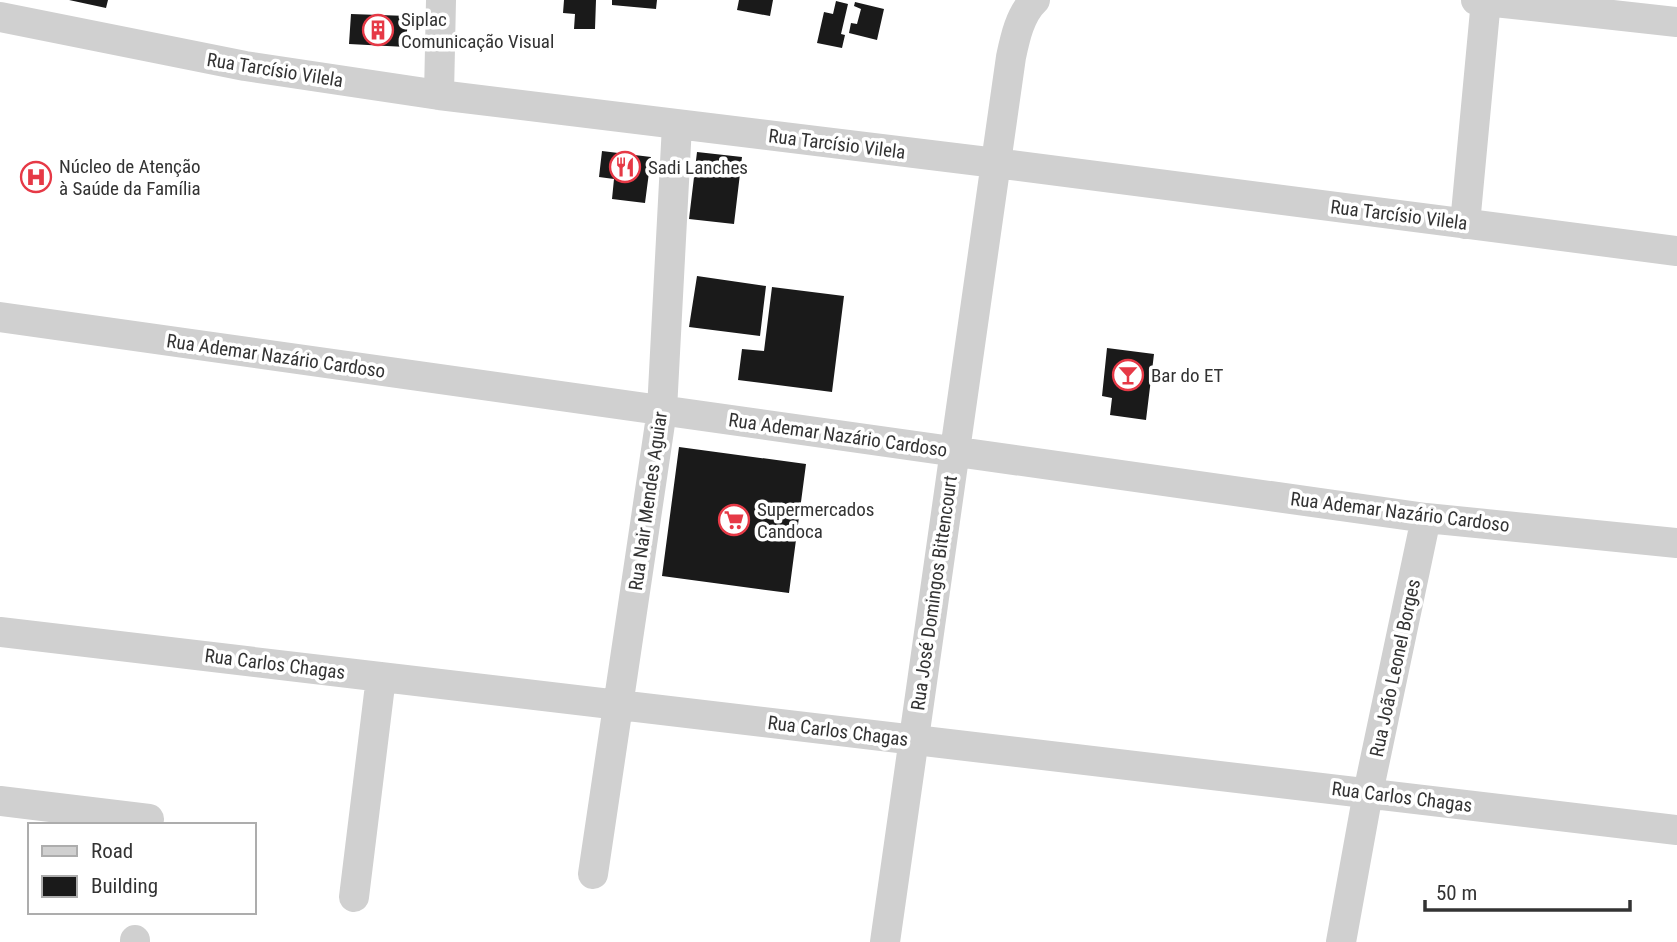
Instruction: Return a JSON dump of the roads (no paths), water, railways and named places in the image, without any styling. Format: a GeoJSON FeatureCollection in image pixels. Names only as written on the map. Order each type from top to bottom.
{"type":"FeatureCollection","features":[{"type":"Feature","properties":{"kind":"street"},"geometry":{"type":"LineString","coordinates":[[439,95],[441,0]]}},
{"type":"Feature","properties":{"kind":"street","name":"Rua José Domingos Bittencourt"},"geometry":{"type":"LineString","coordinates":[[885,942],[1011,57],[1016,34],[1029,5],[1035,0]]}},
{"type":"Feature","properties":{"kind":"street"},"geometry":{"type":"LineString","coordinates":[[1476,0],[1677,22]]}},
{"type":"Feature","properties":{"kind":"street"},"geometry":{"type":"LineString","coordinates":[[1465,224],[1486,0]]}},
{"type":"Feature","properties":{"kind":"street","name":"Rua Tarcísio Vilela"},"geometry":{"type":"LineString","coordinates":[[0,17],[245,66],[439,95],[996,163],[1677,251]]}},
{"type":"Feature","properties":{"kind":"street","name":"Rua Nair Mendes Aguiar"},"geometry":{"type":"LineString","coordinates":[[593,874],[662,410],[677,125]]}},
{"type":"Feature","properties":{"kind":"street","name":"Rua Ademar Nazário Cardoso"},"geometry":{"type":"LineString","coordinates":[[0,317],[1426,518],[1677,543]]}},
{"type":"Feature","properties":{"kind":"street","name":"Rua João Leonel Borges"},"geometry":{"type":"LineString","coordinates":[[1341,942],[1368,793],[1426,518]]}},
{"type":"Feature","properties":{"kind":"street","name":"Rua Carlos Chagas"},"geometry":{"type":"LineString","coordinates":[[0,632],[1677,830]]}},
{"type":"Feature","properties":{"kind":"street"},"geometry":{"type":"LineString","coordinates":[[354,897],[381,677]]}},
{"type":"Feature","properties":{"kind":"street"},"geometry":{"type":"LineString","coordinates":[[0,801],[149,819]]}},
{"type":"Feature","properties":{"kind":"place","name":"Siplac Comunicação Visual"},"geometry":{"type":"Point","coordinates":[378,30]}},
{"type":"Feature","properties":{"kind":"place","name":"Sadi Lanches"},"geometry":{"type":"Point","coordinates":[625,167]}},
{"type":"Feature","properties":{"kind":"place","name":"Núcleo de Atenção à Saúde da Família"},"geometry":{"type":"Point","coordinates":[36,177]}},
{"type":"Feature","properties":{"kind":"place","name":"Bar do ET"},"geometry":{"type":"Point","coordinates":[1128,375]}},
{"type":"Feature","properties":{"kind":"place","name":"Supermercados Candoca"},"geometry":{"type":"Point","coordinates":[734,520]}}]}
